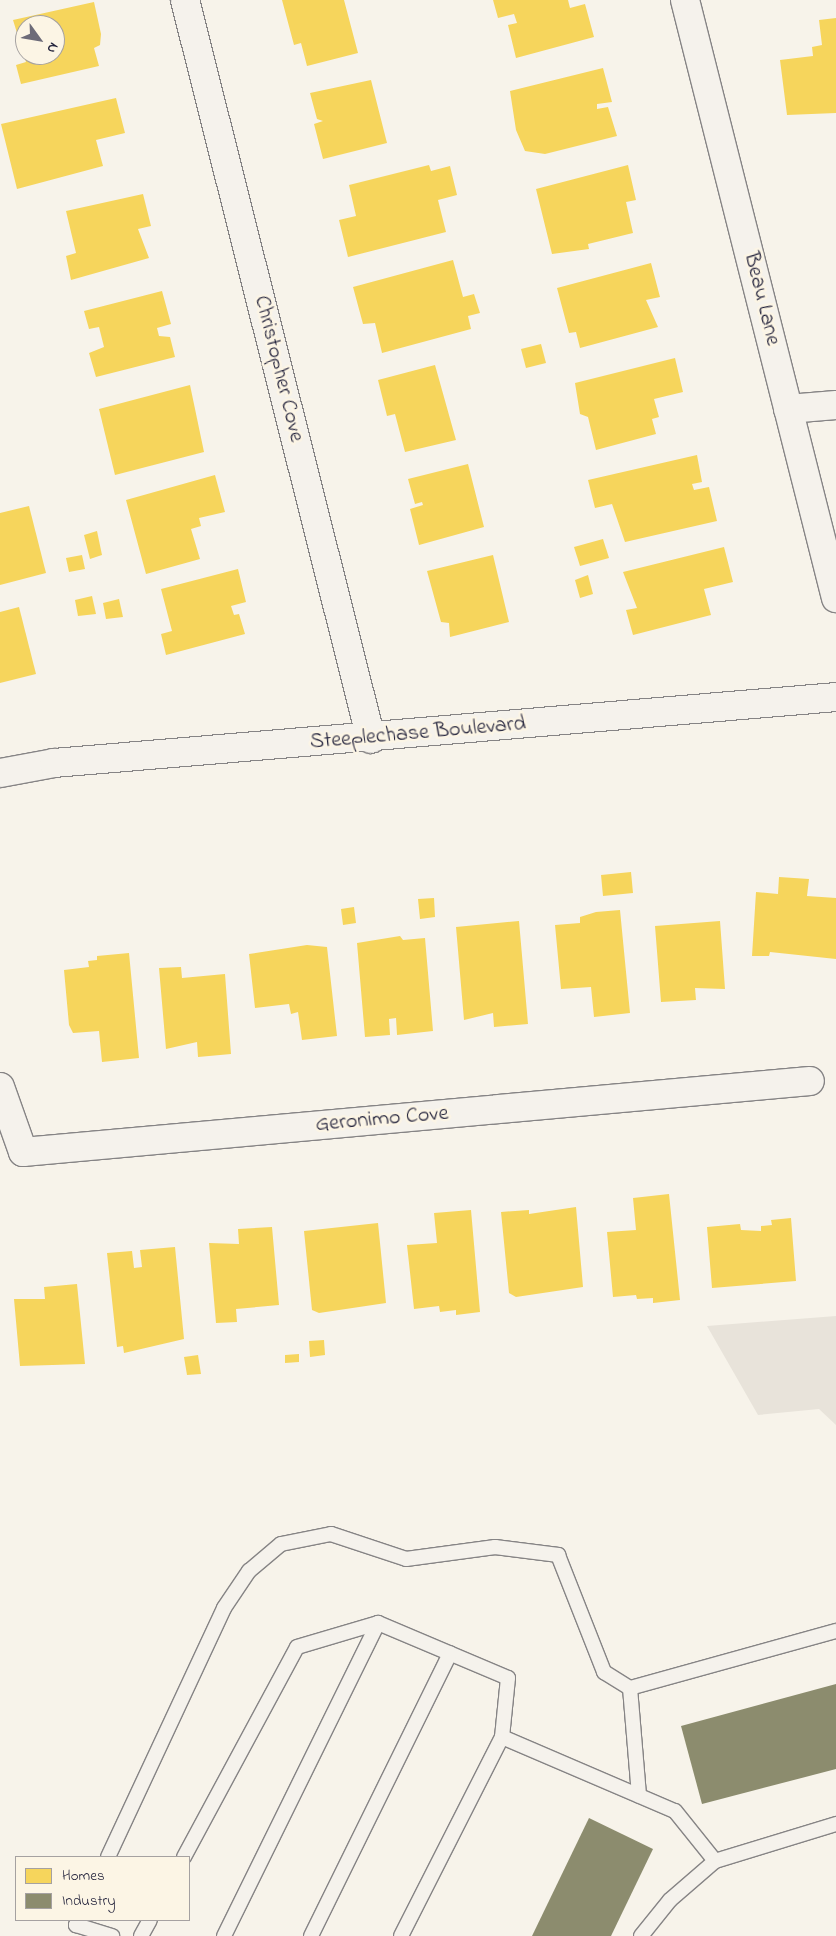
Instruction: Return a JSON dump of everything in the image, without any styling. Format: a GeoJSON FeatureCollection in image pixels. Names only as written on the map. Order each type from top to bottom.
{"type":"FeatureCollection","features":[{"type":"Feature","properties":{"kind":"street","name":"Christopher Cove"},"geometry":{"type":"LineString","coordinates":[[185,0],[370,739]]}},
{"type":"Feature","properties":{"kind":"street","name":"Beau Lane"},"geometry":{"type":"LineString","coordinates":[[685,0],[836,598]]}},
{"type":"Feature","properties":{"kind":"street"},"geometry":{"type":"LineString","coordinates":[[788,409],[836,405]]}},
{"type":"Feature","properties":{"kind":"street","name":"Steeplechase Boulevard"},"geometry":{"type":"LineString","coordinates":[[0,773],[54,763],[370,739],[836,698]]}},
{"type":"Feature","properties":{"kind":"street","name":"Geronimo Cove"},"geometry":{"type":"LineString","coordinates":[[0,1087],[24,1152],[810,1081]]}},
{"type":"Feature","properties":{"kind":"lane"},"geometry":{"type":"LineString","coordinates":[[108,1856],[224,1608],[249,1571],[281,1544],[330,1534],[406,1559],[495,1547],[558,1555],[604,1672],[630,1688],[836,1630]]}},
{"type":"Feature","properties":{"kind":"lane"},"geometry":{"type":"LineString","coordinates":[[224,1936],[378,1622]]}},
{"type":"Feature","properties":{"kind":"lane"},"geometry":{"type":"LineString","coordinates":[[185,1856],[297,1647],[378,1622],[508,1678],[502,1737],[401,1936]]}},
{"type":"Feature","properties":{"kind":"lane"},"geometry":{"type":"LineString","coordinates":[[312,1936],[450,1653]]}},
{"type":"Feature","properties":{"kind":"lane"},"geometry":{"type":"LineString","coordinates":[[630,1688],[640,1796]]}},
{"type":"Feature","properties":{"kind":"lane"},"geometry":{"type":"LineString","coordinates":[[502,1737],[675,1811],[715,1861]]}},
{"type":"Feature","properties":{"kind":"lane"},"geometry":{"type":"LineString","coordinates":[[640,1936],[670,1900],[715,1861],[836,1824]]}},
{"type":"Feature","properties":{"kind":"lane"},"geometry":{"type":"LineString","coordinates":[[78,1921],[76,1925],[112,1936]]}},
{"type":"Feature","properties":{"kind":"lane"},"geometry":{"type":"LineString","coordinates":[[141,1936],[149,1921]]}},
{"type":"Feature","properties":{"kind":"shaded area"},"geometry":{"type":"Polygon","coordinates":[[[836,1316],[836,1425],[819,1409],[758,1415],[707,1326],[836,1316]]]}},
{"type":"Feature","properties":{"kind":"building: Homes"},"geometry":{"type":"Polygon","coordinates":[[[282,0],[344,0],[358,53],[307,66],[301,43],[294,45],[282,0]]]}},
{"type":"Feature","properties":{"kind":"building: Homes"},"geometry":{"type":"Polygon","coordinates":[[[493,0],[568,0],[570,8],[585,4],[594,37],[516,58],[508,25],[517,23],[514,14],[498,18],[493,0]]]}},
{"type":"Feature","properties":{"kind":"building: Homes"},"geometry":{"type":"Polygon","coordinates":[[[94,2],[101,34],[100,45],[94,48],[99,66],[21,84],[16,65],[65,65],[65,15],[36,15],[94,2]]]}},
{"type":"Feature","properties":{"kind":"building: Homes"},"geometry":{"type":"Polygon","coordinates":[[[836,18],[836,113],[787,115],[780,60],[813,56],[812,47],[822,45],[819,20],[836,18]]]}},
{"type":"Feature","properties":{"kind":"building: Homes"},"geometry":{"type":"Polygon","coordinates":[[[603,68],[612,102],[597,104],[597,109],[608,107],[617,136],[545,154],[525,151],[516,130],[510,91],[603,68]]]}},
{"type":"Feature","properties":{"kind":"building: Homes"},"geometry":{"type":"Polygon","coordinates":[[[371,80],[387,143],[323,159],[314,124],[323,121],[317,119],[310,93],[371,80]]]}},
{"type":"Feature","properties":{"kind":"building: Homes"},"geometry":{"type":"Polygon","coordinates":[[[116,98],[125,133],[96,140],[103,166],[17,189],[1,124],[116,98]]]}},
{"type":"Feature","properties":{"kind":"building: Homes"},"geometry":{"type":"Polygon","coordinates":[[[429,165],[431,171],[450,166],[457,195],[438,200],[446,232],[348,257],[339,220],[356,216],[349,185],[429,165]]]}},
{"type":"Feature","properties":{"kind":"building: Homes"},"geometry":{"type":"Polygon","coordinates":[[[628,165],[636,200],[626,202],[633,233],[588,244],[589,249],[552,254],[536,189],[628,165]]]}},
{"type":"Feature","properties":{"kind":"building: Homes"},"geometry":{"type":"Polygon","coordinates":[[[143,194],[151,226],[138,229],[149,258],[71,280],[66,256],[76,253],[66,211],[143,194]]]}},
{"type":"Feature","properties":{"kind":"building: Homes"},"geometry":{"type":"Polygon","coordinates":[[[453,260],[463,297],[474,294],[480,313],[468,316],[471,329],[382,353],[375,323],[363,324],[353,287],[453,260]]]}},
{"type":"Feature","properties":{"kind":"building: Homes"},"geometry":{"type":"Polygon","coordinates":[[[651,263],[660,297],[646,300],[658,327],[580,348],[576,332],[569,333],[557,288],[651,263]]]}},
{"type":"Feature","properties":{"kind":"building: Homes"},"geometry":{"type":"Polygon","coordinates":[[[162,291],[171,324],[157,328],[159,336],[170,337],[175,357],[96,377],[89,353],[104,347],[99,327],[89,329],[84,311],[162,291]]]}},
{"type":"Feature","properties":{"kind":"building: Homes"},"geometry":{"type":"Polygon","coordinates":[[[541,344],[546,363],[526,368],[521,349],[541,344]]]}},
{"type":"Feature","properties":{"kind":"building: Homes"},"geometry":{"type":"Polygon","coordinates":[[[675,358],[683,392],[654,399],[659,417],[652,419],[656,434],[596,450],[588,417],[580,414],[575,383],[675,358]]]}},
{"type":"Feature","properties":{"kind":"building: Homes"},"geometry":{"type":"Polygon","coordinates":[[[435,365],[456,440],[405,452],[395,414],[387,416],[378,380],[435,365]]]}},
{"type":"Feature","properties":{"kind":"building: Homes"},"geometry":{"type":"Polygon","coordinates":[[[190,385],[204,452],[115,475],[99,409],[190,385]]]}},
{"type":"Feature","properties":{"kind":"building: Homes"},"geometry":{"type":"Polygon","coordinates":[[[697,455],[702,482],[692,484],[694,490],[709,487],[717,521],[625,542],[612,504],[595,508],[588,480],[697,455]]]}},
{"type":"Feature","properties":{"kind":"building: Homes"},"geometry":{"type":"Polygon","coordinates":[[[468,464],[484,527],[419,545],[410,509],[423,505],[422,502],[415,504],[408,479],[468,464]]]}},
{"type":"Feature","properties":{"kind":"building: Homes"},"geometry":{"type":"Polygon","coordinates":[[[215,475],[225,512],[199,518],[201,526],[191,529],[200,559],[146,574],[126,500],[215,475]]]}},
{"type":"Feature","properties":{"kind":"building: Homes"},"geometry":{"type":"Polygon","coordinates":[[[29,506],[46,573],[0,585],[0,513],[29,506]]]}},
{"type":"Feature","properties":{"kind":"building: Homes"},"geometry":{"type":"Polygon","coordinates":[[[97,531],[102,555],[90,559],[84,535],[97,531]]]}},
{"type":"Feature","properties":{"kind":"building: Homes"},"geometry":{"type":"Polygon","coordinates":[[[603,539],[609,558],[580,566],[574,547],[603,539]]]}},
{"type":"Feature","properties":{"kind":"building: Homes"},"geometry":{"type":"Polygon","coordinates":[[[724,547],[733,582],[704,589],[711,615],[633,635],[626,610],[637,608],[623,572],[724,547]]]}},
{"type":"Feature","properties":{"kind":"building: Homes"},"geometry":{"type":"Polygon","coordinates":[[[82,555],[85,569],[69,572],[66,558],[82,555]]]}},
{"type":"Feature","properties":{"kind":"building: Homes"},"geometry":{"type":"Polygon","coordinates":[[[493,555],[509,622],[450,637],[449,623],[441,622],[427,571],[493,555]]]}},
{"type":"Feature","properties":{"kind":"building: Homes"},"geometry":{"type":"Polygon","coordinates":[[[238,569],[246,602],[231,606],[234,615],[239,614],[245,634],[166,655],[161,634],[172,631],[161,589],[238,569]]]}},
{"type":"Feature","properties":{"kind":"building: Homes"},"geometry":{"type":"Polygon","coordinates":[[[588,575],[593,594],[580,598],[575,580],[588,575]]]}},
{"type":"Feature","properties":{"kind":"building: Homes"},"geometry":{"type":"Polygon","coordinates":[[[92,596],[96,614],[78,616],[75,600],[92,596]]]}},
{"type":"Feature","properties":{"kind":"building: Homes"},"geometry":{"type":"Polygon","coordinates":[[[119,599],[123,617],[106,619],[103,603],[119,599]]]}},
{"type":"Feature","properties":{"kind":"building: Homes"},"geometry":{"type":"Polygon","coordinates":[[[19,607],[36,674],[0,683],[0,612],[19,607]]]}},
{"type":"Feature","properties":{"kind":"building: Homes"},"geometry":{"type":"Polygon","coordinates":[[[631,872],[633,893],[603,896],[601,875],[631,872]]]}},
{"type":"Feature","properties":{"kind":"building: Homes"},"geometry":{"type":"Polygon","coordinates":[[[779,877],[809,879],[807,896],[836,898],[836,959],[770,952],[769,956],[752,956],[756,892],[778,894],[779,877]]]}},
{"type":"Feature","properties":{"kind":"building: Homes"},"geometry":{"type":"Polygon","coordinates":[[[434,898],[435,917],[420,919],[418,899],[434,898]]]}},
{"type":"Feature","properties":{"kind":"building: Homes"},"geometry":{"type":"Polygon","coordinates":[[[354,907],[356,923],[343,925],[341,909],[354,907]]]}},
{"type":"Feature","properties":{"kind":"building: Homes"},"geometry":{"type":"Polygon","coordinates":[[[620,910],[630,1013],[594,1017],[591,987],[561,989],[555,925],[580,923],[580,917],[596,912],[620,910]]]}},
{"type":"Feature","properties":{"kind":"building: Homes"},"geometry":{"type":"Polygon","coordinates":[[[519,921],[528,1024],[494,1027],[493,1013],[464,1020],[456,927],[519,921]]]}},
{"type":"Feature","properties":{"kind":"building: Homes"},"geometry":{"type":"Polygon","coordinates":[[[720,921],[725,989],[695,988],[696,1000],[661,1002],[655,926],[720,921]]]}},
{"type":"Feature","properties":{"kind":"building: Homes"},"geometry":{"type":"Polygon","coordinates":[[[400,936],[403,940],[425,938],[433,1031],[397,1035],[396,1018],[389,1019],[390,1035],[365,1037],[357,943],[400,936]]]}},
{"type":"Feature","properties":{"kind":"building: Homes"},"geometry":{"type":"Polygon","coordinates":[[[307,945],[327,947],[337,1036],[302,1040],[298,1012],[291,1014],[289,1004],[255,1008],[249,954],[307,945]]]}},
{"type":"Feature","properties":{"kind":"building: Homes"},"geometry":{"type":"Polygon","coordinates":[[[129,953],[139,1058],[102,1062],[99,1031],[73,1033],[69,1025],[64,970],[89,967],[88,961],[97,960],[97,956],[129,953]]]}},
{"type":"Feature","properties":{"kind":"building: Homes"},"geometry":{"type":"Polygon","coordinates":[[[181,967],[182,978],[225,974],[231,1054],[198,1057],[197,1042],[166,1049],[159,968],[181,967]]]}},
{"type":"Feature","properties":{"kind":"building: Homes"},"geometry":{"type":"Polygon","coordinates":[[[669,1194],[680,1300],[653,1303],[653,1298],[637,1299],[636,1295],[613,1297],[607,1232],[636,1230],[633,1198],[669,1194]]]}},
{"type":"Feature","properties":{"kind":"building: Homes"},"geometry":{"type":"Polygon","coordinates":[[[576,1207],[583,1287],[516,1297],[509,1293],[501,1212],[529,1210],[529,1214],[576,1207]]]}},
{"type":"Feature","properties":{"kind":"building: Homes"},"geometry":{"type":"Polygon","coordinates":[[[471,1210],[480,1312],[456,1315],[456,1310],[440,1312],[439,1306],[414,1309],[407,1245],[437,1243],[434,1213],[471,1210]]]}},
{"type":"Feature","properties":{"kind":"building: Homes"},"geometry":{"type":"Polygon","coordinates":[[[791,1218],[796,1281],[712,1288],[707,1227],[740,1224],[741,1230],[761,1231],[761,1226],[772,1225],[771,1220],[791,1218]]]}},
{"type":"Feature","properties":{"kind":"building: Homes"},"geometry":{"type":"Polygon","coordinates":[[[378,1223],[386,1303],[319,1313],[312,1310],[304,1231],[378,1223]]]}},
{"type":"Feature","properties":{"kind":"building: Homes"},"geometry":{"type":"Polygon","coordinates":[[[272,1227],[279,1305],[236,1309],[237,1322],[216,1323],[209,1243],[239,1244],[238,1229],[272,1227]]]}},
{"type":"Feature","properties":{"kind":"building: Homes"},"geometry":{"type":"Polygon","coordinates":[[[175,1247],[184,1339],[124,1353],[123,1346],[117,1347],[107,1253],[132,1251],[134,1268],[142,1267],[140,1250],[175,1247]]]}},
{"type":"Feature","properties":{"kind":"building: Homes"},"geometry":{"type":"Polygon","coordinates":[[[77,1284],[85,1364],[20,1366],[14,1299],[45,1299],[44,1287],[77,1284]]]}},
{"type":"Feature","properties":{"kind":"building: Homes"},"geometry":{"type":"Polygon","coordinates":[[[324,1340],[325,1355],[310,1357],[309,1341],[324,1340]]]}},
{"type":"Feature","properties":{"kind":"building: Homes"},"geometry":{"type":"Polygon","coordinates":[[[299,1354],[299,1362],[285,1363],[285,1355],[299,1354]]]}},
{"type":"Feature","properties":{"kind":"building: Homes"},"geometry":{"type":"Polygon","coordinates":[[[198,1355],[201,1374],[187,1375],[184,1357],[198,1355]]]}},
{"type":"Feature","properties":{"kind":"building: Industry"},"geometry":{"type":"Polygon","coordinates":[[[836,1684],[836,1769],[702,1804],[681,1726],[836,1684]]]}},
{"type":"Feature","properties":{"kind":"building: Industry"},"geometry":{"type":"Polygon","coordinates":[[[589,1818],[653,1849],[611,1936],[532,1936],[589,1818]]]}}]}
